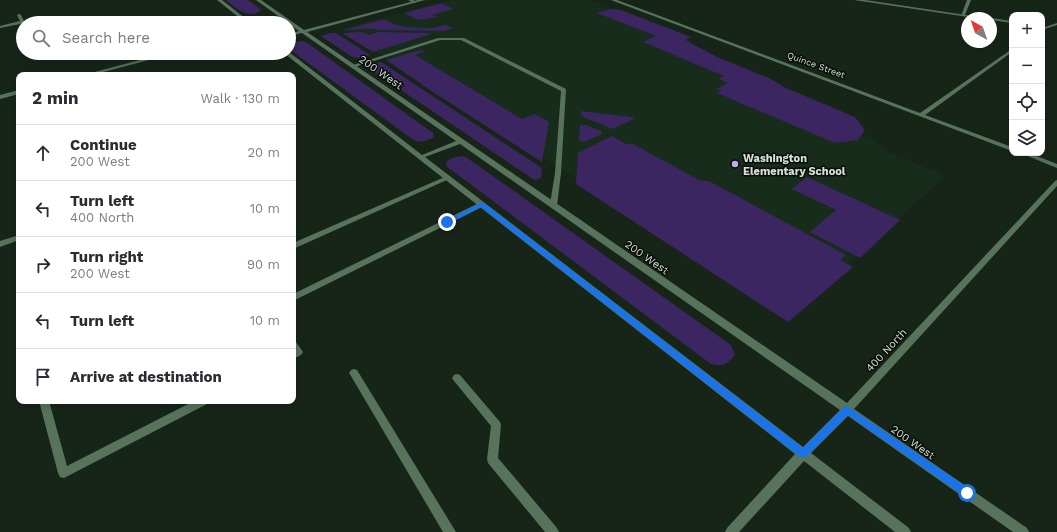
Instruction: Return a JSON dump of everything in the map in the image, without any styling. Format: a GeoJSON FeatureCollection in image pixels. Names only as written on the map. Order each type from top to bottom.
{"type":"FeatureCollection","features":[{"type":"Feature","properties":{"kind":"street"},"geometry":{"type":"LineString","coordinates":[[219,0],[240,16]]}},
{"type":"Feature","properties":{"kind":"street","name":"200 West"},"geometry":{"type":"LineString","coordinates":[[258,0],[280,16]]}},
{"type":"Feature","properties":{"kind":"street"},"geometry":{"type":"LineString","coordinates":[[296,34],[412,1],[422,0]]}},
{"type":"Feature","properties":{"kind":"street","name":"Quince Street"},"geometry":{"type":"LineString","coordinates":[[613,0],[922,114],[1009,148]]}},
{"type":"Feature","properties":{"kind":"street"},"geometry":{"type":"LineString","coordinates":[[856,0],[961,15]]}},
{"type":"Feature","properties":{"kind":"street"},"geometry":{"type":"LineString","coordinates":[[965,12],[969,0]]}},
{"type":"Feature","properties":{"kind":"street"},"geometry":{"type":"LineString","coordinates":[[997,20],[1009,22]]}},
{"type":"Feature","properties":{"kind":"street"},"geometry":{"type":"LineString","coordinates":[[0,27],[16,24]]}},
{"type":"Feature","properties":{"kind":"street"},"geometry":{"type":"LineString","coordinates":[[1045,25],[1051,26]]}},
{"type":"Feature","properties":{"kind":"street"},"geometry":{"type":"LineString","coordinates":[[1045,29],[1057,25]]}},
{"type":"Feature","properties":{"kind":"street","name":"200 West"},"geometry":{"type":"LineString","coordinates":[[296,27],[554,204],[1023,532]]}},
{"type":"Feature","properties":{"kind":"street"},"geometry":{"type":"LineString","coordinates":[[353,66],[440,39],[462,39],[564,90],[558,173],[554,204]]}},
{"type":"Feature","properties":{"kind":"street"},"geometry":{"type":"LineString","coordinates":[[922,114],[1009,52]]}},
{"type":"Feature","properties":{"kind":"street"},"geometry":{"type":"LineString","coordinates":[[98,72],[145,60]]}},
{"type":"Feature","properties":{"kind":"street"},"geometry":{"type":"LineString","coordinates":[[296,60],[905,532]]}},
{"type":"Feature","properties":{"kind":"street"},"geometry":{"type":"LineString","coordinates":[[0,97],[16,93]]}},
{"type":"Feature","properties":{"kind":"street"},"geometry":{"type":"LineString","coordinates":[[421,157],[461,141]]}},
{"type":"Feature","properties":{"kind":"street"},"geometry":{"type":"LineString","coordinates":[[1031,156],[1057,166]]}},
{"type":"Feature","properties":{"kind":"street"},"geometry":{"type":"LineString","coordinates":[[296,245],[447,178]]}},
{"type":"Feature","properties":{"kind":"street","name":"400 North"},"geometry":{"type":"LineString","coordinates":[[731,532],[803,454],[847,410],[1057,182]]}},
{"type":"Feature","properties":{"kind":"street"},"geometry":{"type":"LineString","coordinates":[[296,297],[482,205]]}},
{"type":"Feature","properties":{"kind":"street"},"geometry":{"type":"LineString","coordinates":[[0,244],[16,239]]}},
{"type":"Feature","properties":{"kind":"street"},"geometry":{"type":"LineString","coordinates":[[354,373],[450,532]]}},
{"type":"Feature","properties":{"kind":"street"},"geometry":{"type":"LineString","coordinates":[[457,378],[496,425],[492,459],[553,532]]}},
{"type":"Feature","properties":{"kind":"street"},"geometry":{"type":"LineString","coordinates":[[45,404],[64,473],[197,404]]}},
{"type":"Feature","properties":{"kind":"shaded area"},"geometry":{"type":"Polygon","coordinates":[[[226,0],[248,0],[261,10],[256,13],[247,14],[238,10],[226,0]]]}},
{"type":"Feature","properties":{"kind":"shaded area","name":"Washington Elementary School"},"geometry":{"type":"Polygon","coordinates":[[[451,0],[590,0],[689,40],[728,81],[876,141],[888,152],[946,176],[790,314],[341,29],[451,0]]]}},
{"type":"Feature","properties":{"kind":"shaded area"},"geometry":{"type":"Polygon","coordinates":[[[442,3],[453,9],[432,15],[438,17],[418,20],[404,13],[442,3]]]}},
{"type":"Feature","properties":{"kind":"shaded area"},"geometry":{"type":"Polygon","coordinates":[[[611,9],[621,10],[691,37],[685,40],[715,56],[771,79],[786,88],[855,117],[865,130],[858,140],[835,143],[717,93],[721,91],[716,89],[728,83],[719,79],[724,76],[643,42],[656,36],[597,13],[611,9]]]}},
{"type":"Feature","properties":{"kind":"shaded area"},"geometry":{"type":"Polygon","coordinates":[[[384,19],[396,25],[406,27],[431,28],[446,25],[452,28],[443,31],[377,29],[344,30],[384,19]]]}},
{"type":"Feature","properties":{"kind":"shaded area"},"geometry":{"type":"Polygon","coordinates":[[[361,32],[369,35],[378,32],[431,34],[373,52],[342,33],[361,32]]]}},
{"type":"Feature","properties":{"kind":"shaded area"},"geometry":{"type":"Polygon","coordinates":[[[336,33],[370,55],[362,58],[352,57],[321,36],[336,33]]]}},
{"type":"Feature","properties":{"kind":"shaded area"},"geometry":{"type":"Polygon","coordinates":[[[296,42],[306,42],[433,133],[434,137],[421,142],[412,139],[296,54],[296,42]]]}},
{"type":"Feature","properties":{"kind":"shaded area"},"geometry":{"type":"Polygon","coordinates":[[[420,50],[426,51],[415,55],[522,119],[535,114],[549,122],[542,162],[386,60],[420,50]]]}},
{"type":"Feature","properties":{"kind":"shaded area"},"geometry":{"type":"Polygon","coordinates":[[[381,62],[542,168],[541,178],[535,180],[533,179],[370,69],[372,65],[381,62]]]}},
{"type":"Feature","properties":{"kind":"shaded area"},"geometry":{"type":"Polygon","coordinates":[[[581,111],[631,117],[634,119],[613,129],[581,116],[581,111]]]}},
{"type":"Feature","properties":{"kind":"shaded area"},"geometry":{"type":"Polygon","coordinates":[[[580,125],[586,125],[601,131],[602,134],[584,142],[579,140],[580,125]]]}},
{"type":"Feature","properties":{"kind":"shaded area"},"geometry":{"type":"Polygon","coordinates":[[[612,136],[626,144],[633,144],[701,181],[709,181],[846,255],[840,260],[853,267],[788,322],[576,184],[578,153],[612,136]]]}},
{"type":"Feature","properties":{"kind":"shaded area"},"geometry":{"type":"Polygon","coordinates":[[[461,156],[466,157],[731,345],[735,355],[730,361],[722,365],[711,364],[446,166],[447,161],[461,156]]]}},
{"type":"Feature","properties":{"kind":"shaded area"},"geometry":{"type":"Polygon","coordinates":[[[807,177],[900,220],[860,258],[810,232],[836,210],[792,189],[807,177]]]}},
{"type":"Feature","properties":{"kind":"place","name":"Washington Elementary School"},"geometry":{"type":"Point","coordinates":[735,164]}},
{"type":"Feature","properties":{"kind":"route"},"geometry":{"type":"LineString","coordinates":[[447,222],[482,205],[803,454],[847,410],[967,493]]}}]}
